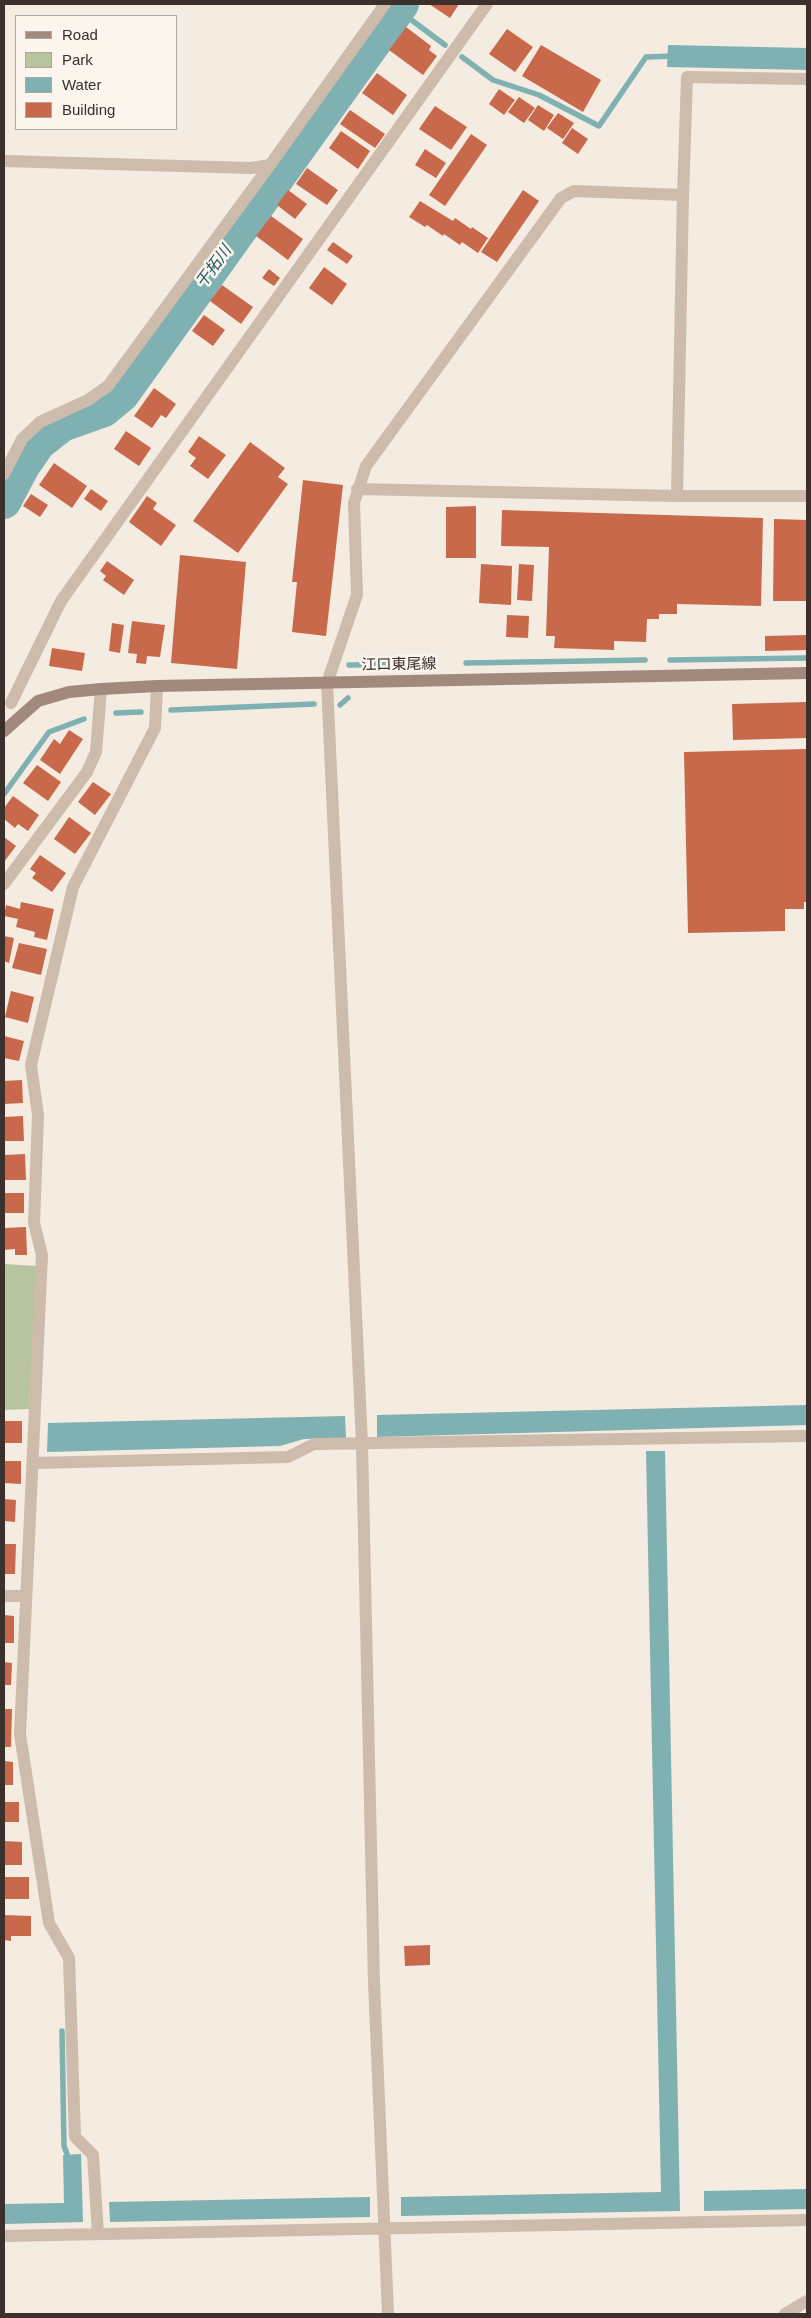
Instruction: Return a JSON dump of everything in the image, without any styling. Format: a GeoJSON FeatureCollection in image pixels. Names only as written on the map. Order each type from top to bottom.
{"type":"FeatureCollection","features":[{"type":"Feature","properties":{"kind":"main road","name":"江口東尾線"},"geometry":{"type":"LineString","coordinates":[[4,731],[22,712],[38,701],[69,692],[101,689],[157,686],[807,673]]}},
{"type":"Feature","properties":{"kind":"street"},"geometry":{"type":"LineString","coordinates":[[4,474],[22,439],[40,422],[88,400],[108,386],[385,4]]}},
{"type":"Feature","properties":{"kind":"street"},"geometry":{"type":"LineString","coordinates":[[22,712],[8,702],[61,601],[488,4]]}},
{"type":"Feature","properties":{"kind":"street"},"geometry":{"type":"LineString","coordinates":[[677,496],[686,77],[807,79]]}},
{"type":"Feature","properties":{"kind":"street"},"geometry":{"type":"LineString","coordinates":[[4,161],[251,168],[270,164]]}},
{"type":"Feature","properties":{"kind":"street"},"geometry":{"type":"LineString","coordinates":[[388,2314],[386,2227],[374,1982],[362,1444],[327,683],[357,595],[354,503],[366,466],[561,198],[574,191],[683,195]]}},
{"type":"Feature","properties":{"kind":"street"},"geometry":{"type":"LineString","coordinates":[[357,489],[677,496],[807,496]]}},
{"type":"Feature","properties":{"kind":"street"},"geometry":{"type":"LineString","coordinates":[[98,2234],[93,2155],[75,2137],[68,1958],[49,1923],[20,1734],[42,1256],[34,1223],[38,1115],[31,1065],[73,887],[155,728],[157,686]]}},
{"type":"Feature","properties":{"kind":"street"},"geometry":{"type":"LineString","coordinates":[[4,884],[87,772],[96,752],[101,689]]}},
{"type":"Feature","properties":{"kind":"street"},"geometry":{"type":"LineString","coordinates":[[33,1463],[288,1456],[314,1444],[807,1436]]}},
{"type":"Feature","properties":{"kind":"street"},"geometry":{"type":"LineString","coordinates":[[4,1596],[25,1596]]}},
{"type":"Feature","properties":{"kind":"street"},"geometry":{"type":"LineString","coordinates":[[4,2236],[807,2220]]}},
{"type":"Feature","properties":{"kind":"street"},"geometry":{"type":"LineString","coordinates":[[785,2314],[807,2301]]}},
{"type":"Feature","properties":{"kind":"green space"},"geometry":{"type":"Polygon","coordinates":[[[4,1264],[37,1266],[29,1409],[4,1410],[4,1264]]]}},
{"type":"Feature","properties":{"kind":"water"},"geometry":{"type":"Polygon","coordinates":[[[668,45],[807,48],[807,70],[667,67],[668,45]]]}},
{"type":"Feature","properties":{"kind":"water"},"geometry":{"type":"Polygon","coordinates":[[[807,1405],[807,1425],[377,1437],[377,1415],[807,1405]]]}},
{"type":"Feature","properties":{"kind":"water"},"geometry":{"type":"Polygon","coordinates":[[[345,1416],[346,1438],[304,1439],[280,1446],[47,1452],[48,1423],[345,1416]]]}},
{"type":"Feature","properties":{"kind":"water"},"geometry":{"type":"Polygon","coordinates":[[[646,1451],[665,1451],[680,2211],[401,2216],[401,2197],[661,2192],[646,1451]]]}},
{"type":"Feature","properties":{"kind":"water"},"geometry":{"type":"Polygon","coordinates":[[[81,2154],[83,2222],[4,2224],[4,2204],[64,2203],[63,2155],[81,2154]]]}},
{"type":"Feature","properties":{"kind":"water"},"geometry":{"type":"Polygon","coordinates":[[[807,2189],[807,2209],[704,2211],[704,2191],[807,2189]]]}},
{"type":"Feature","properties":{"kind":"water"},"geometry":{"type":"Polygon","coordinates":[[[370,2197],[370,2217],[110,2222],[109,2202],[370,2197]]]}},
{"type":"Feature","properties":{"kind":"building"},"geometry":{"type":"Polygon","coordinates":[[[429,4],[459,4],[450,18],[429,4]]]}},
{"type":"Feature","properties":{"kind":"building"},"geometry":{"type":"Polygon","coordinates":[[[406,27],[431,46],[429,50],[437,56],[423,75],[389,50],[406,27]]]}},
{"type":"Feature","properties":{"kind":"building"},"geometry":{"type":"Polygon","coordinates":[[[507,29],[533,47],[515,72],[489,54],[507,29]]]}},
{"type":"Feature","properties":{"kind":"building"},"geometry":{"type":"Polygon","coordinates":[[[541,45],[601,80],[583,112],[522,76],[541,45]]]}},
{"type":"Feature","properties":{"kind":"building"},"geometry":{"type":"Polygon","coordinates":[[[377,73],[407,95],[393,115],[362,93],[377,73]]]}},
{"type":"Feature","properties":{"kind":"building"},"geometry":{"type":"Polygon","coordinates":[[[499,89],[515,100],[504,115],[489,104],[499,89]]]}},
{"type":"Feature","properties":{"kind":"building"},"geometry":{"type":"Polygon","coordinates":[[[519,97],[535,108],[524,123],[508,112],[519,97]]]}},
{"type":"Feature","properties":{"kind":"building"},"geometry":{"type":"Polygon","coordinates":[[[538,105],[554,115],[544,131],[528,120],[538,105]]]}},
{"type":"Feature","properties":{"kind":"building"},"geometry":{"type":"Polygon","coordinates":[[[435,106],[467,127],[451,150],[419,129],[435,106]]]}},
{"type":"Feature","properties":{"kind":"building"},"geometry":{"type":"Polygon","coordinates":[[[350,110],[385,134],[375,148],[340,124],[350,110]]]}},
{"type":"Feature","properties":{"kind":"building"},"geometry":{"type":"Polygon","coordinates":[[[558,113],[574,123],[563,139],[547,128],[558,113]]]}},
{"type":"Feature","properties":{"kind":"building"},"geometry":{"type":"Polygon","coordinates":[[[572,128],[588,139],[578,154],[562,143],[572,128]]]}},
{"type":"Feature","properties":{"kind":"building"},"geometry":{"type":"Polygon","coordinates":[[[341,131],[370,151],[358,169],[329,148],[341,131]]]}},
{"type":"Feature","properties":{"kind":"building"},"geometry":{"type":"Polygon","coordinates":[[[471,134],[487,145],[445,206],[429,195],[471,134]]]}},
{"type":"Feature","properties":{"kind":"building"},"geometry":{"type":"Polygon","coordinates":[[[425,149],[446,163],[436,178],[415,165],[425,149]]]}},
{"type":"Feature","properties":{"kind":"building"},"geometry":{"type":"Polygon","coordinates":[[[307,168],[338,190],[327,205],[296,184],[307,168]]]}},
{"type":"Feature","properties":{"kind":"building"},"geometry":{"type":"Polygon","coordinates":[[[288,190],[307,204],[295,219],[277,205],[288,190]]]}},
{"type":"Feature","properties":{"kind":"building"},"geometry":{"type":"Polygon","coordinates":[[[523,190],[539,201],[497,262],[481,252],[523,190]]]}},
{"type":"Feature","properties":{"kind":"building"},"geometry":{"type":"Polygon","coordinates":[[[420,201],[453,221],[455,218],[471,229],[472,227],[488,238],[478,253],[462,242],[460,245],[444,234],[443,236],[427,225],[425,227],[409,217],[420,201]]]}},
{"type":"Feature","properties":{"kind":"building"},"geometry":{"type":"Polygon","coordinates":[[[271,216],[303,239],[288,260],[256,236],[271,216]]]}},
{"type":"Feature","properties":{"kind":"building"},"geometry":{"type":"Polygon","coordinates":[[[333,242],[353,256],[347,264],[327,250],[333,242]]]}},
{"type":"Feature","properties":{"kind":"building"},"geometry":{"type":"Polygon","coordinates":[[[324,267],[347,284],[332,305],[309,288],[324,267]]]}},
{"type":"Feature","properties":{"kind":"building"},"geometry":{"type":"Polygon","coordinates":[[[269,269],[280,278],[274,286],[262,278],[269,269]]]}},
{"type":"Feature","properties":{"kind":"building"},"geometry":{"type":"Polygon","coordinates":[[[222,285],[253,307],[241,324],[210,301],[222,285]]]}},
{"type":"Feature","properties":{"kind":"building"},"geometry":{"type":"Polygon","coordinates":[[[204,315],[225,330],[213,346],[192,331],[204,315]]]}},
{"type":"Feature","properties":{"kind":"building"},"geometry":{"type":"Polygon","coordinates":[[[154,388],[176,404],[166,418],[161,415],[152,428],[134,416],[154,388]]]}},
{"type":"Feature","properties":{"kind":"building"},"geometry":{"type":"Polygon","coordinates":[[[126,431],[151,448],[139,466],[114,449],[126,431]]]}},
{"type":"Feature","properties":{"kind":"building"},"geometry":{"type":"Polygon","coordinates":[[[199,436],[226,455],[208,479],[190,466],[196,458],[188,452],[199,436]]]}},
{"type":"Feature","properties":{"kind":"building"},"geometry":{"type":"Polygon","coordinates":[[[250,442],[285,468],[278,477],[288,484],[238,553],[193,521],[250,442]]]}},
{"type":"Feature","properties":{"kind":"building"},"geometry":{"type":"Polygon","coordinates":[[[54,463],[87,486],[72,508],[39,485],[54,463]]]}},
{"type":"Feature","properties":{"kind":"building"},"geometry":{"type":"Polygon","coordinates":[[[303,480],[343,485],[326,636],[292,632],[297,582],[292,582],[303,480]]]}},
{"type":"Feature","properties":{"kind":"building"},"geometry":{"type":"Polygon","coordinates":[[[91,489],[108,501],[101,511],[84,499],[91,489]]]}},
{"type":"Feature","properties":{"kind":"building"},"geometry":{"type":"Polygon","coordinates":[[[31,494],[48,505],[40,517],[23,506],[31,494]]]}},
{"type":"Feature","properties":{"kind":"building"},"geometry":{"type":"Polygon","coordinates":[[[147,496],[157,503],[153,509],[176,525],[161,546],[129,522],[147,496]]]}},
{"type":"Feature","properties":{"kind":"building"},"geometry":{"type":"Polygon","coordinates":[[[476,506],[476,558],[446,558],[446,507],[476,506]]]}},
{"type":"Feature","properties":{"kind":"building"},"geometry":{"type":"Polygon","coordinates":[[[502,510],[763,518],[761,606],[677,604],[677,614],[659,614],[659,619],[647,619],[646,642],[614,641],[614,650],[554,648],[555,636],[546,636],[549,547],[501,546],[502,510]]]}},
{"type":"Feature","properties":{"kind":"building"},"geometry":{"type":"Polygon","coordinates":[[[774,519],[807,520],[807,601],[773,601],[774,519]]]}},
{"type":"Feature","properties":{"kind":"building"},"geometry":{"type":"Polygon","coordinates":[[[180,555],[246,562],[237,669],[171,663],[180,555]]]}},
{"type":"Feature","properties":{"kind":"building"},"geometry":{"type":"Polygon","coordinates":[[[107,561],[134,580],[124,595],[103,580],[106,576],[100,571],[107,561]]]}},
{"type":"Feature","properties":{"kind":"building"},"geometry":{"type":"Polygon","coordinates":[[[481,564],[512,566],[511,605],[479,603],[481,564]]]}},
{"type":"Feature","properties":{"kind":"building"},"geometry":{"type":"Polygon","coordinates":[[[519,564],[534,565],[532,601],[517,600],[519,564]]]}},
{"type":"Feature","properties":{"kind":"building"},"geometry":{"type":"Polygon","coordinates":[[[507,615],[529,616],[528,638],[506,637],[507,615]]]}},
{"type":"Feature","properties":{"kind":"building"},"geometry":{"type":"Polygon","coordinates":[[[132,621],[165,625],[160,657],[147,656],[146,664],[136,663],[137,654],[128,653],[132,621]]]}},
{"type":"Feature","properties":{"kind":"building"},"geometry":{"type":"Polygon","coordinates":[[[112,623],[124,625],[120,653],[109,651],[112,623]]]}},
{"type":"Feature","properties":{"kind":"building"},"geometry":{"type":"Polygon","coordinates":[[[807,635],[807,650],[765,651],[765,636],[807,635]]]}},
{"type":"Feature","properties":{"kind":"building"},"geometry":{"type":"Polygon","coordinates":[[[52,648],[85,653],[82,671],[49,666],[52,648]]]}},
{"type":"Feature","properties":{"kind":"building"},"geometry":{"type":"Polygon","coordinates":[[[807,702],[807,738],[733,740],[732,704],[807,702]]]}},
{"type":"Feature","properties":{"kind":"building"},"geometry":{"type":"Polygon","coordinates":[[[69,730],[83,739],[60,774],[40,760],[54,739],[60,744],[69,730]]]}},
{"type":"Feature","properties":{"kind":"building"},"geometry":{"type":"Polygon","coordinates":[[[807,749],[807,902],[804,902],[804,909],[785,909],[785,931],[688,933],[684,752],[807,749]]]}},
{"type":"Feature","properties":{"kind":"building"},"geometry":{"type":"Polygon","coordinates":[[[37,765],[61,782],[48,801],[23,783],[37,765]]]}},
{"type":"Feature","properties":{"kind":"building"},"geometry":{"type":"Polygon","coordinates":[[[93,782],[111,794],[95,815],[78,802],[93,782]]]}},
{"type":"Feature","properties":{"kind":"building"},"geometry":{"type":"Polygon","coordinates":[[[13,796],[39,815],[28,831],[18,824],[15,828],[4,819],[4,808],[13,796]]]}},
{"type":"Feature","properties":{"kind":"building"},"geometry":{"type":"Polygon","coordinates":[[[69,817],[91,833],[75,854],[54,839],[69,817]]]}},
{"type":"Feature","properties":{"kind":"building"},"geometry":{"type":"Polygon","coordinates":[[[4,837],[16,846],[4,862],[4,837]]]}},
{"type":"Feature","properties":{"kind":"building"},"geometry":{"type":"Polygon","coordinates":[[[40,855],[66,873],[52,892],[32,878],[36,873],[30,869],[40,855]]]}},
{"type":"Feature","properties":{"kind":"building"},"geometry":{"type":"Polygon","coordinates":[[[21,902],[54,909],[47,940],[34,937],[35,932],[16,927],[18,919],[4,916],[6,905],[20,909],[21,902]]]}},
{"type":"Feature","properties":{"kind":"building"},"geometry":{"type":"Polygon","coordinates":[[[4,936],[14,938],[9,963],[4,961],[4,936]]]}},
{"type":"Feature","properties":{"kind":"building"},"geometry":{"type":"Polygon","coordinates":[[[19,943],[47,949],[41,975],[12,968],[19,943]]]}},
{"type":"Feature","properties":{"kind":"building"},"geometry":{"type":"Polygon","coordinates":[[[11,991],[34,997],[28,1023],[5,1017],[11,991]]]}},
{"type":"Feature","properties":{"kind":"building"},"geometry":{"type":"Polygon","coordinates":[[[4,1036],[24,1041],[19,1061],[4,1058],[4,1036]]]}},
{"type":"Feature","properties":{"kind":"building"},"geometry":{"type":"Polygon","coordinates":[[[22,1080],[23,1103],[4,1104],[4,1081],[22,1080]]]}},
{"type":"Feature","properties":{"kind":"building"},"geometry":{"type":"Polygon","coordinates":[[[23,1116],[24,1141],[4,1141],[5,1117],[23,1116]]]}},
{"type":"Feature","properties":{"kind":"building"},"geometry":{"type":"Polygon","coordinates":[[[25,1154],[26,1180],[4,1180],[4,1155],[25,1154]]]}},
{"type":"Feature","properties":{"kind":"building"},"geometry":{"type":"Polygon","coordinates":[[[4,1193],[24,1193],[24,1213],[4,1213],[4,1193]]]}},
{"type":"Feature","properties":{"kind":"building"},"geometry":{"type":"Polygon","coordinates":[[[26,1227],[27,1255],[15,1255],[15,1249],[4,1250],[4,1228],[26,1227]]]}},
{"type":"Feature","properties":{"kind":"building"},"geometry":{"type":"Polygon","coordinates":[[[4,1421],[22,1421],[22,1443],[4,1443],[4,1421]]]}},
{"type":"Feature","properties":{"kind":"building"},"geometry":{"type":"Polygon","coordinates":[[[4,1461],[21,1461],[21,1484],[4,1483],[4,1461]]]}},
{"type":"Feature","properties":{"kind":"building"},"geometry":{"type":"Polygon","coordinates":[[[4,1499],[16,1500],[15,1522],[4,1521],[4,1499]]]}},
{"type":"Feature","properties":{"kind":"building"},"geometry":{"type":"Polygon","coordinates":[[[4,1544],[16,1544],[15,1574],[4,1574],[4,1544]]]}},
{"type":"Feature","properties":{"kind":"building"},"geometry":{"type":"Polygon","coordinates":[[[4,1615],[14,1616],[14,1643],[4,1643],[4,1615]]]}},
{"type":"Feature","properties":{"kind":"building"},"geometry":{"type":"Polygon","coordinates":[[[4,1662],[12,1663],[11,1685],[4,1685],[4,1662]]]}},
{"type":"Feature","properties":{"kind":"building"},"geometry":{"type":"Polygon","coordinates":[[[4,1709],[12,1709],[11,1747],[4,1747],[4,1709]]]}},
{"type":"Feature","properties":{"kind":"building"},"geometry":{"type":"Polygon","coordinates":[[[4,1761],[13,1762],[13,1785],[4,1785],[4,1761]]]}},
{"type":"Feature","properties":{"kind":"building"},"geometry":{"type":"Polygon","coordinates":[[[4,1802],[19,1802],[19,1822],[4,1822],[4,1802]]]}},
{"type":"Feature","properties":{"kind":"building"},"geometry":{"type":"Polygon","coordinates":[[[4,1841],[22,1842],[22,1865],[4,1865],[4,1841]]]}},
{"type":"Feature","properties":{"kind":"building"},"geometry":{"type":"Polygon","coordinates":[[[4,1877],[29,1877],[29,1899],[4,1899],[4,1877]]]}},
{"type":"Feature","properties":{"kind":"building"},"geometry":{"type":"Polygon","coordinates":[[[4,1915],[31,1916],[31,1936],[11,1936],[11,1941],[4,1940],[4,1915]]]}},
{"type":"Feature","properties":{"kind":"building"},"geometry":{"type":"Polygon","coordinates":[[[430,1945],[430,1965],[405,1966],[404,1946],[430,1945]]]}},
{"type":"Feature","properties":{"kind":"waterway","name":"干拓川"},"geometry":{"type":"LineString","coordinates":[[4,502],[23,466],[39,443],[62,425],[104,410],[122,395],[402,4]]}},
{"type":"Feature","properties":{"kind":"waterway"},"geometry":{"type":"LineString","coordinates":[[398,10],[445,45]]}},
{"type":"Feature","properties":{"kind":"waterway"},"geometry":{"type":"LineString","coordinates":[[462,57],[493,80],[539,95],[599,126],[646,57],[675,56]]}},
{"type":"Feature","properties":{"kind":"waterway"},"geometry":{"type":"LineString","coordinates":[[670,660],[807,658]]}},
{"type":"Feature","properties":{"kind":"waterway"},"geometry":{"type":"LineString","coordinates":[[466,663],[645,660]]}},
{"type":"Feature","properties":{"kind":"waterway"},"geometry":{"type":"LineString","coordinates":[[349,665],[421,664]]}},
{"type":"Feature","properties":{"kind":"waterway"},"geometry":{"type":"LineString","coordinates":[[340,705],[348,698]]}},
{"type":"Feature","properties":{"kind":"waterway"},"geometry":{"type":"LineString","coordinates":[[171,710],[314,704]]}},
{"type":"Feature","properties":{"kind":"waterway"},"geometry":{"type":"LineString","coordinates":[[116,713],[141,712]]}},
{"type":"Feature","properties":{"kind":"waterway"},"geometry":{"type":"LineString","coordinates":[[4,794],[49,732],[84,719]]}},
{"type":"Feature","properties":{"kind":"waterway"},"geometry":{"type":"LineString","coordinates":[[62,2031],[64,2146],[67,2154]]}}]}
